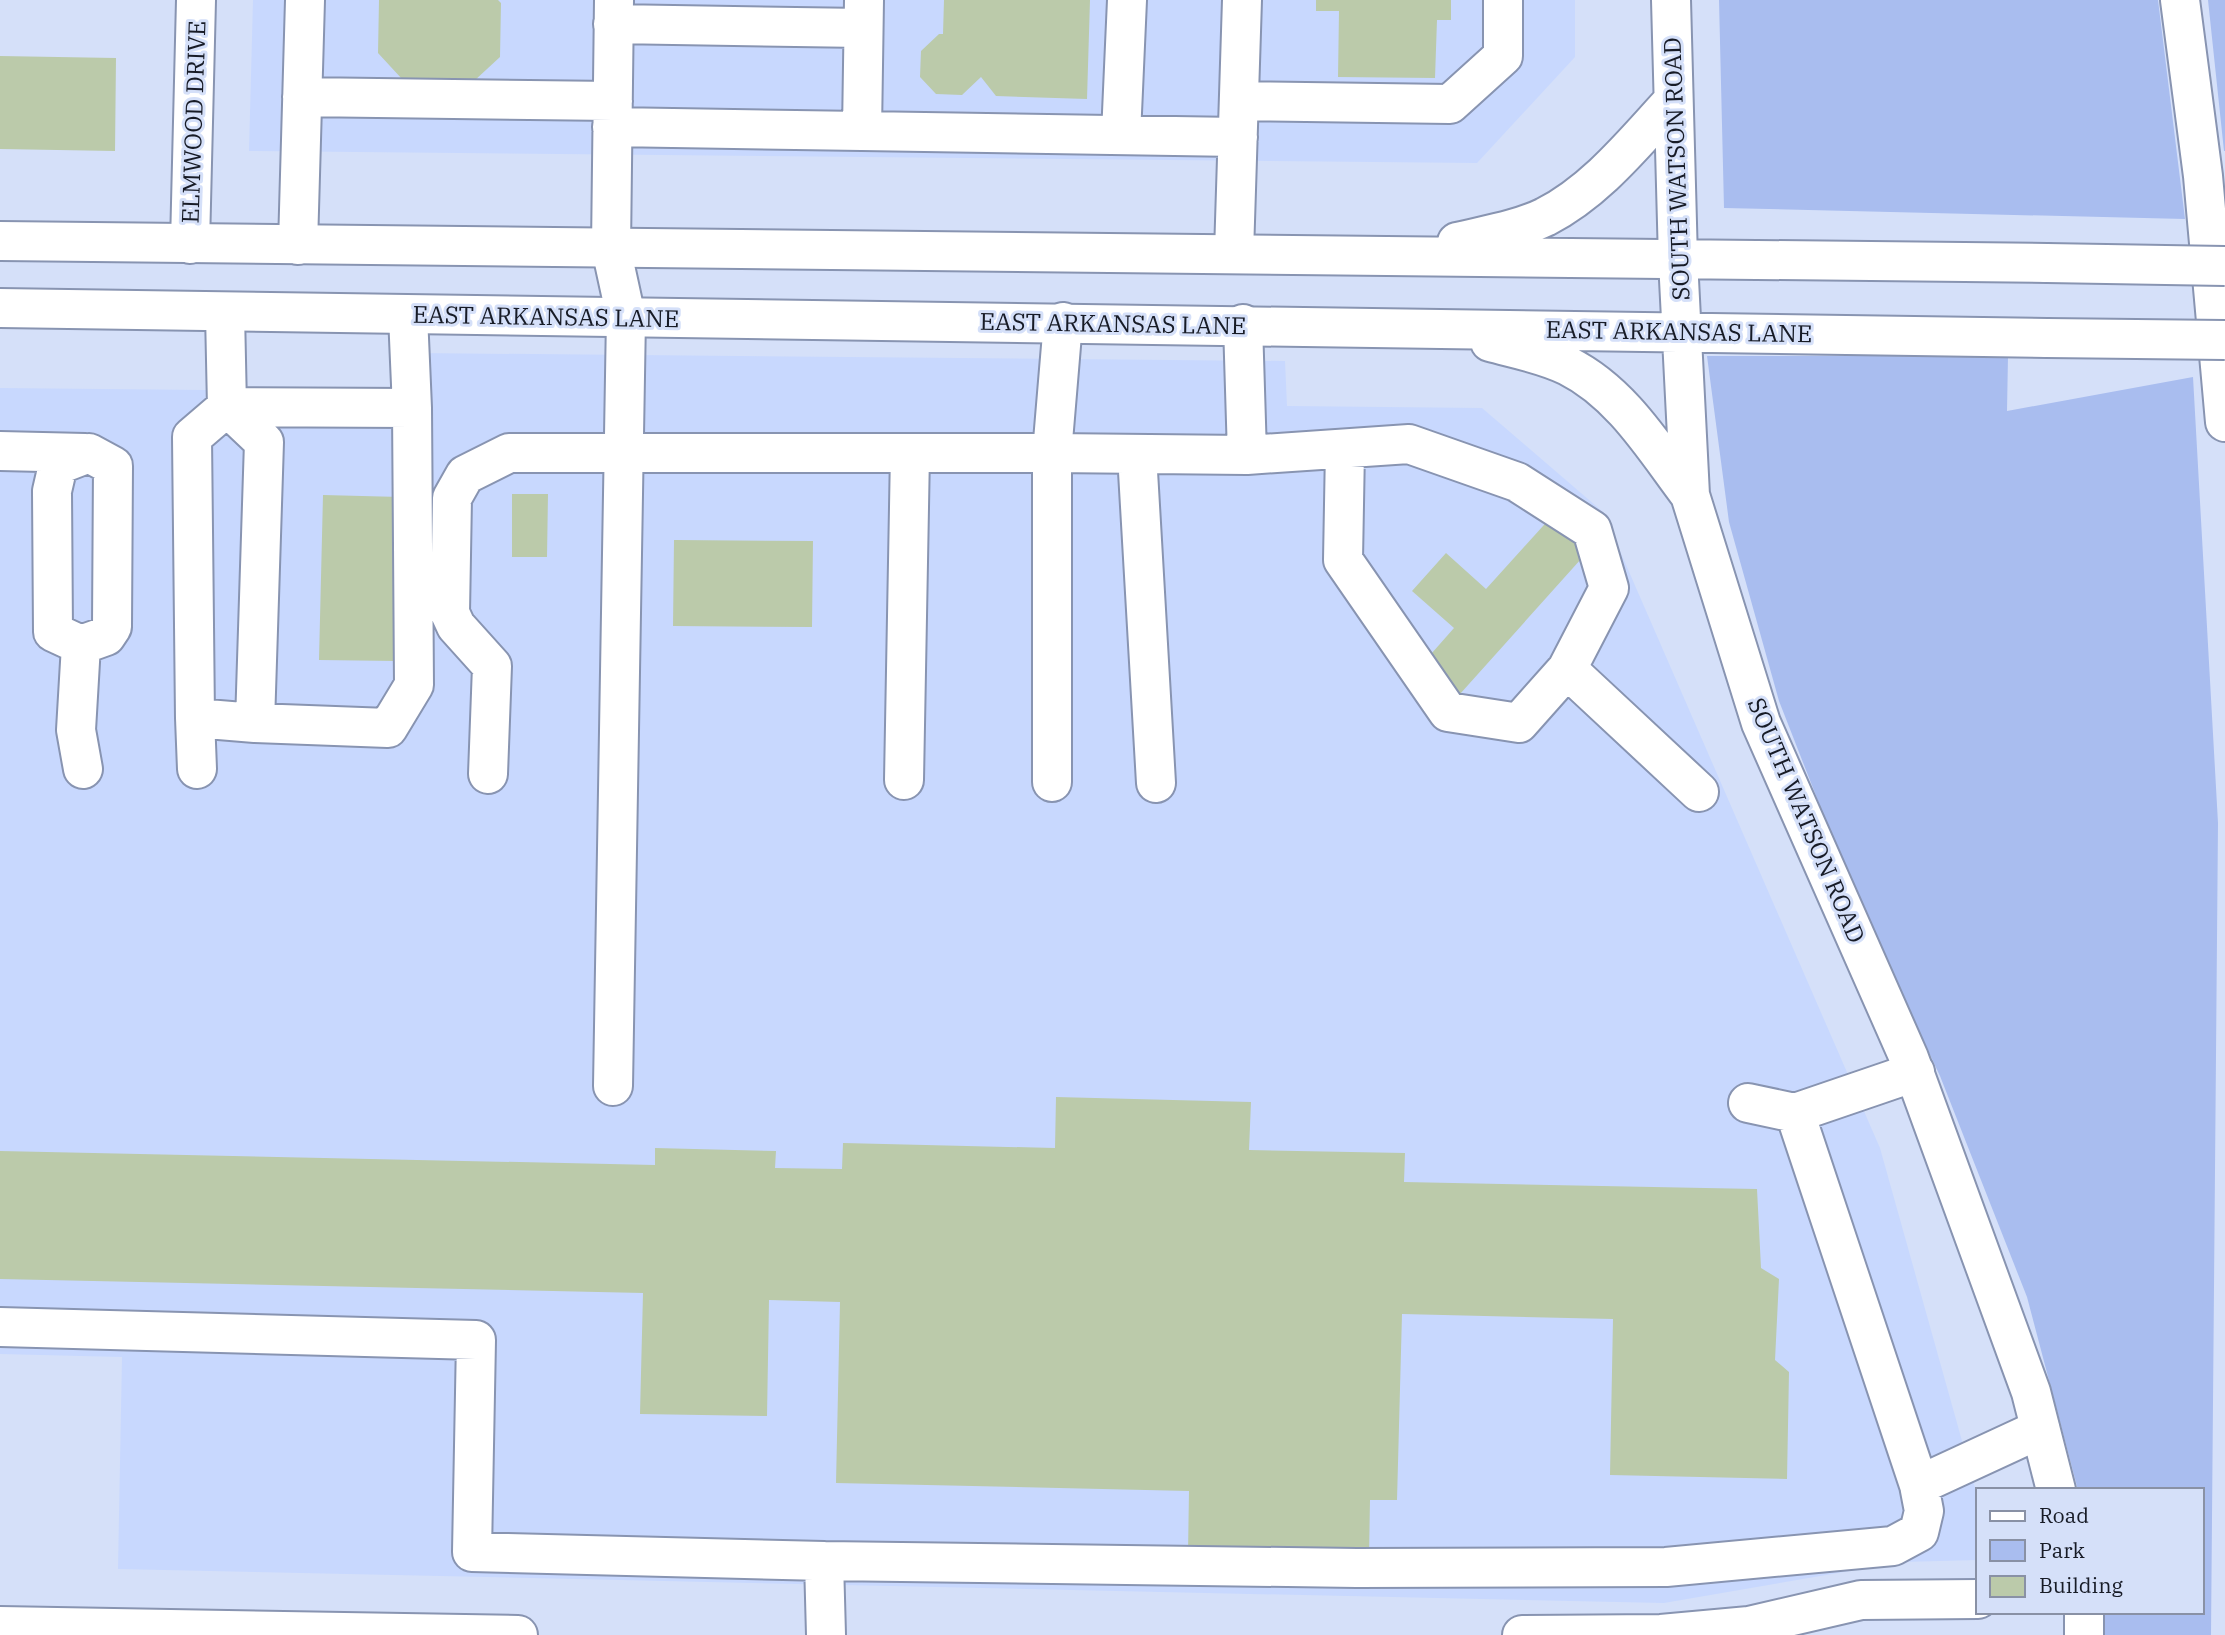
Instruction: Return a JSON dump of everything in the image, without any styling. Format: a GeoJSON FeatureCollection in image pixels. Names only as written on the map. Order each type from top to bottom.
{"type":"FeatureCollection","features":[{"type":"Feature","properties":{"kind":"main road","name":"ELMWOOD DRIVE"},"geometry":{"type":"LineString","coordinates":[[190,244],[197,0]]}},
{"type":"Feature","properties":{"kind":"main road"},"geometry":{"type":"LineString","coordinates":[[298,245],[305,0]]}},
{"type":"Feature","properties":{"kind":"main road"},"geometry":{"type":"LineString","coordinates":[[1121,135],[1127,0]]}},
{"type":"Feature","properties":{"kind":"main road"},"geometry":{"type":"LineString","coordinates":[[1234,253],[1242,0]]}},
{"type":"Feature","properties":{"kind":"main road"},"geometry":{"type":"LineString","coordinates":[[302,97],[862,131],[1121,135],[1239,119],[1450,104],[1503,56],[1503,0]]}},
{"type":"Feature","properties":{"kind":"main road","name":"SOUTH WATSON ROAD"},"geometry":{"type":"LineString","coordinates":[[1671,0],[1678,260],[1690,495],[1761,723],[1915,1072],[2031,1392],[2055,1488]]}},
{"type":"Feature","properties":{"kind":"main road"},"geometry":{"type":"LineString","coordinates":[[2180,0],[2203,176],[2225,422]]}},
{"type":"Feature","properties":{"kind":"main road"},"geometry":{"type":"LineString","coordinates":[[613,1086],[626,317],[611,248],[614,12],[864,14],[862,131]]}},
{"type":"Feature","properties":{"kind":"main road"},"geometry":{"type":"LineString","coordinates":[[1397,255],[1499,232],[1544,217],[1598,179],[1672,102]]}},
{"type":"Feature","properties":{"kind":"main road"},"geometry":{"type":"LineString","coordinates":[[0,241],[2225,266]]}},
{"type":"Feature","properties":{"kind":"main road","name":"EAST ARKANSAS LANE"},"geometry":{"type":"LineString","coordinates":[[0,308],[2225,340]]}},
{"type":"Feature","properties":{"kind":"main road"},"geometry":{"type":"LineString","coordinates":[[225,313],[227,407],[264,442],[255,723]]}},
{"type":"Feature","properties":{"kind":"main road"},"geometry":{"type":"LineString","coordinates":[[195,718],[388,728],[414,685],[412,408],[408,315]]}},
{"type":"Feature","properties":{"kind":"main road"},"geometry":{"type":"LineString","coordinates":[[1052,782],[1052,453],[1063,322]]}},
{"type":"Feature","properties":{"kind":"main road"},"geometry":{"type":"LineString","coordinates":[[1243,324],[1247,455]]}},
{"type":"Feature","properties":{"kind":"main road"},"geometry":{"type":"LineString","coordinates":[[1434,327],[1533,354],[1567,366],[1597,384],[1629,415],[1690,495]]}},
{"type":"Feature","properties":{"kind":"main road"},"geometry":{"type":"LineString","coordinates":[[197,769],[192,437],[227,407],[412,408]]}},
{"type":"Feature","properties":{"kind":"main road"},"geometry":{"type":"LineString","coordinates":[[488,774],[492,666],[456,626],[450,613],[452,498],[465,475],[509,453],[1247,455],[1409,444],[1517,482],[1592,530],[1609,588],[1567,669],[1519,723],[1448,712],[1343,560],[1345,449]]}},
{"type":"Feature","properties":{"kind":"main road"},"geometry":{"type":"LineString","coordinates":[[0,451],[89,453],[113,466],[113,627],[106,636],[80,645],[53,632],[52,491],[58,465],[89,453]]}},
{"type":"Feature","properties":{"kind":"main road"},"geometry":{"type":"LineString","coordinates":[[904,780],[910,453]]}},
{"type":"Feature","properties":{"kind":"main road"},"geometry":{"type":"LineString","coordinates":[[1137,454],[1156,783]]}},
{"type":"Feature","properties":{"kind":"main road"},"geometry":{"type":"LineString","coordinates":[[80,645],[76,730],[83,769]]}},
{"type":"Feature","properties":{"kind":"main road"},"geometry":{"type":"LineString","coordinates":[[1567,669],[1699,792]]}},
{"type":"Feature","properties":{"kind":"main road"},"geometry":{"type":"LineString","coordinates":[[1748,1102],[1795,1112],[1915,1072]]}},
{"type":"Feature","properties":{"kind":"main road"},"geometry":{"type":"LineString","coordinates":[[0,1327],[476,1340],[471,1552],[824,1561],[1357,1568],[1666,1566],[1893,1546],[1919,1532],[1924,1511],[1919,1485],[1795,1112]]}},
{"type":"Feature","properties":{"kind":"main road"},"geometry":{"type":"LineString","coordinates":[[1919,1485],[2040,1430]]}},
{"type":"Feature","properties":{"kind":"main road"},"geometry":{"type":"LineString","coordinates":[[824,1561],[826,1635]]}},
{"type":"Feature","properties":{"kind":"main road"},"geometry":{"type":"LineString","coordinates":[[1521,1635],[1747,1630],[1861,1600],[1976,1599]]}},
{"type":"Feature","properties":{"kind":"main road"},"geometry":{"type":"LineString","coordinates":[[2084,1614],[2084,1635]]}},
{"type":"Feature","properties":{"kind":"main road"},"geometry":{"type":"LineString","coordinates":[[0,1626],[500,1635]]}},
{"type":"Feature","properties":{"kind":"shaded area"},"geometry":{"type":"Polygon","coordinates":[[[253,0],[1575,0],[1575,57],[1477,163],[249,151],[253,0]]]}},
{"type":"Feature","properties":{"kind":"shaded area"},"geometry":{"type":"Polygon","coordinates":[[[414,353],[1285,361],[1287,406],[1482,408],[1603,512],[1880,1148],[1976,1491],[1976,1560],[1902,1562],[1664,1603],[118,1569],[122,1357],[0,1354],[0,388],[410,392],[414,353]]]}},
{"type":"Feature","properties":{"kind":"green space"},"geometry":{"type":"Polygon","coordinates":[[[1719,0],[2158,0],[2185,219],[1724,208],[1719,0]]]}},
{"type":"Feature","properties":{"kind":"green space"},"geometry":{"type":"Polygon","coordinates":[[[2208,0],[2225,0],[2225,151],[2224,151],[2208,0]]]}},
{"type":"Feature","properties":{"kind":"green space"},"geometry":{"type":"Polygon","coordinates":[[[1707,356],[2008,356],[2007,411],[2193,377],[2218,823],[2211,1635],[2099,1635],[2097,1614],[2204,1614],[2204,1488],[2077,1488],[2027,1297],[1940,1076],[1856,898],[1779,701],[1729,522],[1707,356]]]}},
{"type":"Feature","properties":{"kind":"building"},"geometry":{"type":"Polygon","coordinates":[[[379,0],[498,0],[501,3],[500,57],[474,81],[402,79],[378,53],[379,0]]]}},
{"type":"Feature","properties":{"kind":"building"},"geometry":{"type":"Polygon","coordinates":[[[944,0],[1090,0],[1087,99],[996,96],[981,77],[962,95],[936,94],[920,77],[921,51],[939,34],[943,34],[944,0]]]}},
{"type":"Feature","properties":{"kind":"building"},"geometry":{"type":"Polygon","coordinates":[[[1316,0],[1451,0],[1451,20],[1437,20],[1435,78],[1338,77],[1339,11],[1316,11],[1316,0]]]}},
{"type":"Feature","properties":{"kind":"building"},"geometry":{"type":"Polygon","coordinates":[[[0,56],[116,58],[115,151],[0,149],[0,56]]]}},
{"type":"Feature","properties":{"kind":"building"},"geometry":{"type":"Polygon","coordinates":[[[512,494],[548,494],[547,557],[512,557],[512,494]]]}},
{"type":"Feature","properties":{"kind":"building"},"geometry":{"type":"Polygon","coordinates":[[[323,495],[401,497],[397,661],[319,660],[323,495]]]}},
{"type":"Feature","properties":{"kind":"building"},"geometry":{"type":"Polygon","coordinates":[[[1553,515],[1590,549],[1460,694],[1424,662],[1454,628],[1412,591],[1446,553],[1486,589],[1553,515]]]}},
{"type":"Feature","properties":{"kind":"building"},"geometry":{"type":"Polygon","coordinates":[[[674,540],[813,541],[812,627],[673,626],[674,540]]]}},
{"type":"Feature","properties":{"kind":"building"},"geometry":{"type":"Polygon","coordinates":[[[1056,1097],[1251,1102],[1249,1150],[1405,1153],[1404,1182],[1757,1189],[1761,1268],[1779,1279],[1775,1360],[1789,1372],[1787,1479],[1610,1475],[1613,1319],[1402,1314],[1397,1500],[1370,1500],[1369,1557],[1188,1553],[1189,1491],[836,1483],[840,1302],[769,1300],[767,1416],[640,1414],[643,1293],[0,1279],[0,1151],[655,1165],[655,1148],[776,1151],[775,1168],[842,1169],[843,1143],[1055,1148],[1056,1097]]]}}]}
